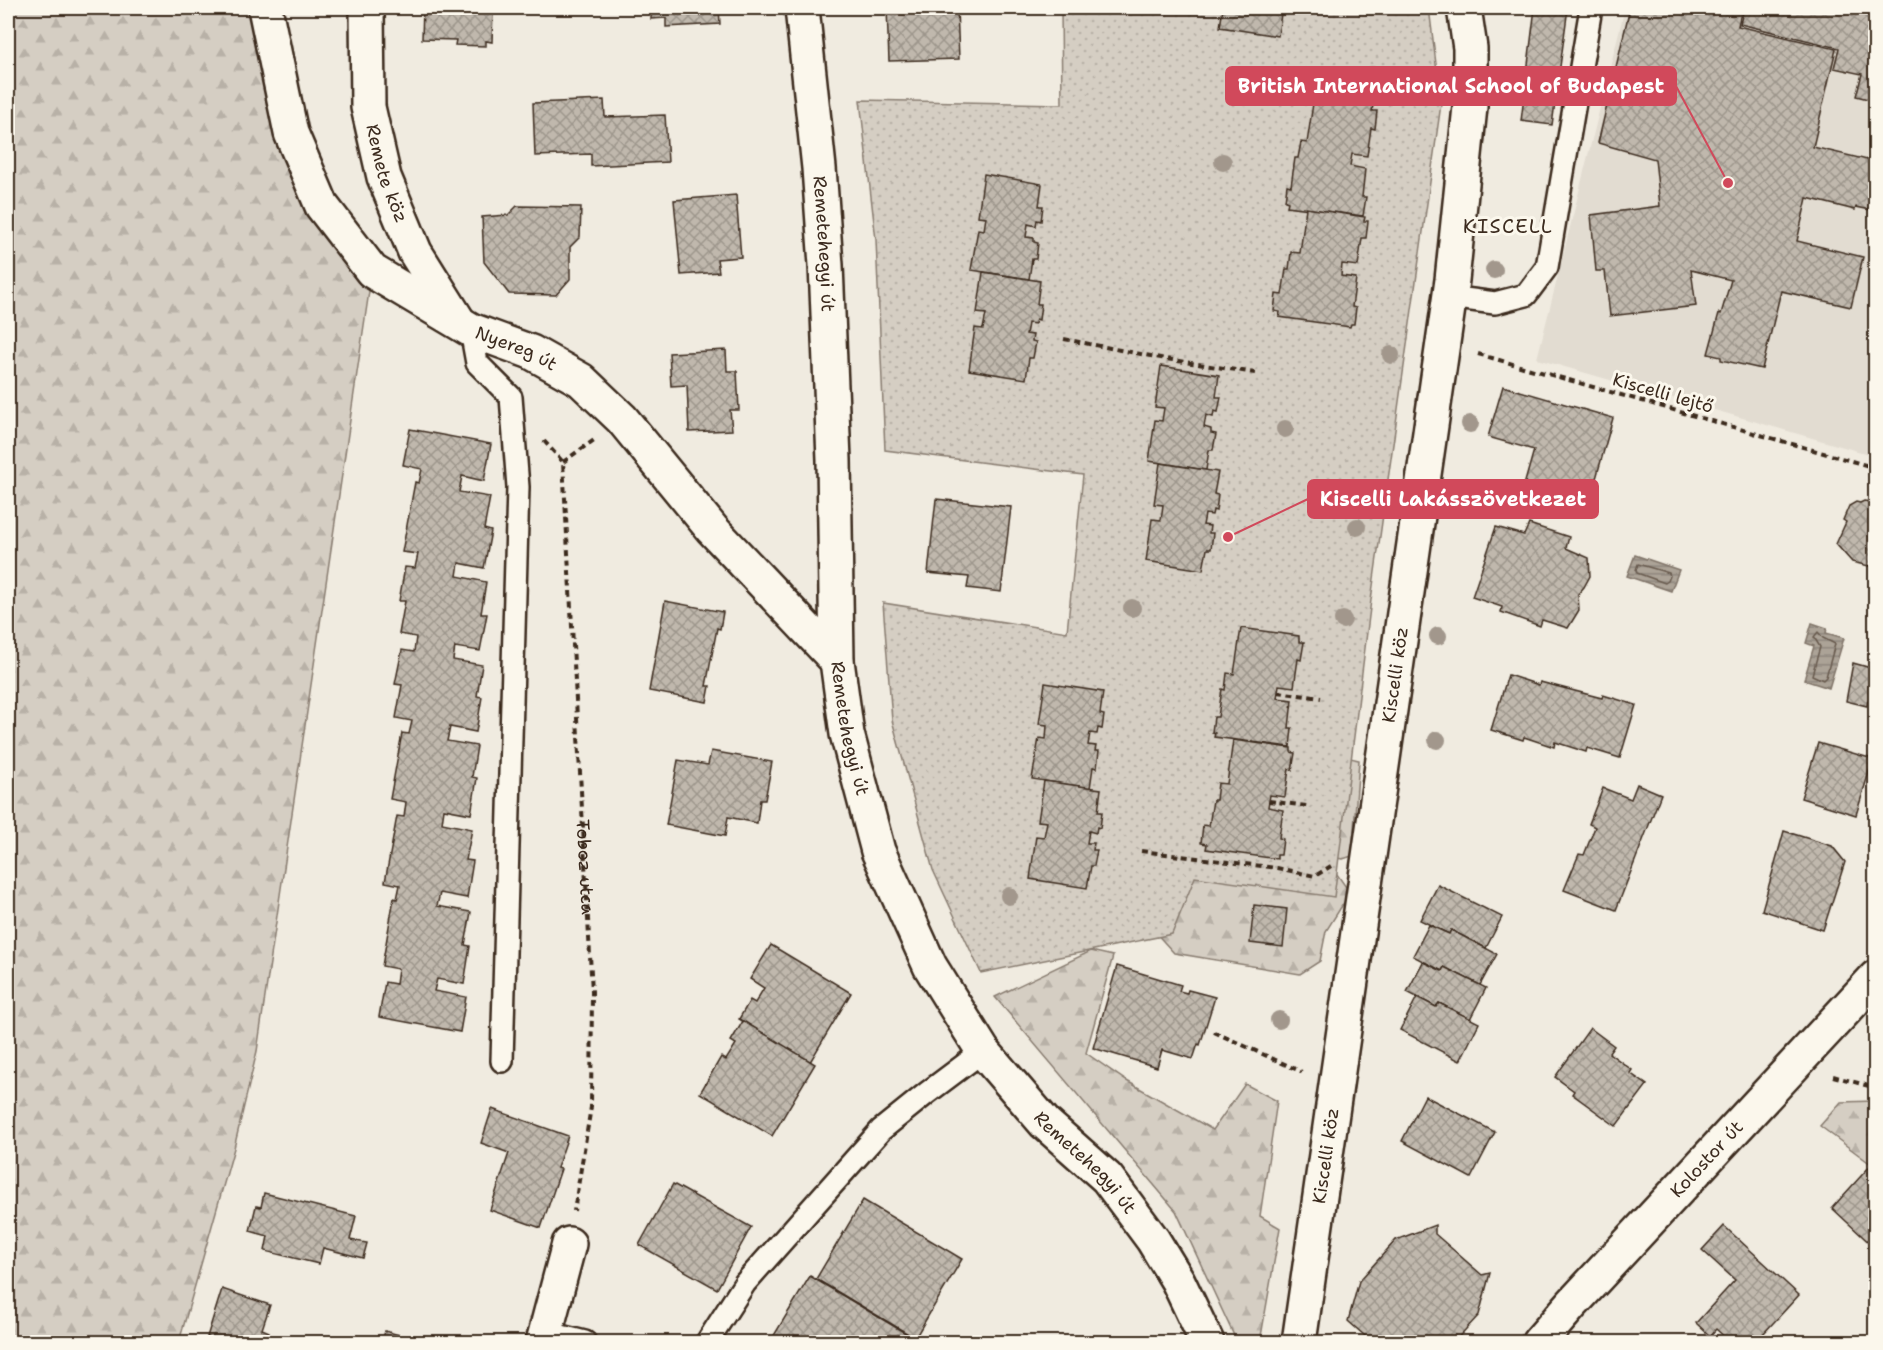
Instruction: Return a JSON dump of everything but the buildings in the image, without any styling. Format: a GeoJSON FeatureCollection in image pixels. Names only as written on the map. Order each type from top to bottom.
{"type":"FeatureCollection","features":[{"type":"Feature","properties":{"kind":"street","name":"Nyereg út"},"geometry":{"type":"LineString","coordinates":[[265,8],[291,133],[322,206],[372,271],[465,326],[531,352],[581,380],[622,419],[712,530],[837,661]]}},
{"type":"Feature","properties":{"kind":"street","name":"Remete köz"},"geometry":{"type":"LineString","coordinates":[[367,8],[368,107],[384,177],[415,252],[465,326]]}},
{"type":"Feature","properties":{"kind":"street","name":"Remetehegyi út"},"geometry":{"type":"LineString","coordinates":[[802,8],[819,168],[826,265],[834,460],[837,661],[847,734],[878,851],[930,966],[982,1051],[1045,1122],[1107,1178],[1153,1240],[1178,1281],[1207,1342]]}},
{"type":"Feature","properties":{"kind":"street","name":"Kiscelli köz"},"geometry":{"type":"LineString","coordinates":[[1299,1342],[1449,297],[1470,107],[1470,48],[1464,8]]}},
{"type":"Feature","properties":{"kind":"street","name":"Kolostor út"},"geometry":{"type":"LineString","coordinates":[[1539,1342],[1875,977]]}},
{"type":"Feature","properties":{"kind":"street"},"geometry":{"type":"LineString","coordinates":[[544,1337],[568,1244]]}},
{"type":"Feature","properties":{"kind":"lane"},"geometry":{"type":"LineString","coordinates":[[1449,297],[1495,303],[1526,295],[1547,267],[1591,8]]}},
{"type":"Feature","properties":{"kind":"lane"},"geometry":{"type":"LineString","coordinates":[[465,326],[477,363],[511,397],[518,487],[502,1061]]}},
{"type":"Feature","properties":{"kind":"lane"},"geometry":{"type":"LineString","coordinates":[[707,1342],[745,1283],[881,1131],[982,1051]]}},
{"type":"Feature","properties":{"kind":"lane"},"geometry":{"type":"LineString","coordinates":[[544,1337],[585,1342]]}},
{"type":"Feature","properties":{"kind":"path"},"geometry":{"type":"LineString","coordinates":[[1064,339],[1254,373]]}},
{"type":"Feature","properties":{"kind":"path","name":"Kiscelli lejtő"},"geometry":{"type":"LineString","coordinates":[[1443,343],[1875,468]]}},
{"type":"Feature","properties":{"kind":"path","name":"Toboz utca"},"geometry":{"type":"LineString","coordinates":[[512,406],[562,462],[592,992],[591,1107],[568,1244]]}},
{"type":"Feature","properties":{"kind":"path"},"geometry":{"type":"LineString","coordinates":[[1278,692],[1321,698]]}},
{"type":"Feature","properties":{"kind":"path"},"geometry":{"type":"LineString","coordinates":[[1269,801],[1307,806]]}},
{"type":"Feature","properties":{"kind":"path"},"geometry":{"type":"LineString","coordinates":[[1141,851],[1276,868],[1315,876],[1331,866]]}},
{"type":"Feature","properties":{"kind":"path"},"geometry":{"type":"LineString","coordinates":[[1214,1032],[1336,1087]]}},
{"type":"Feature","properties":{"kind":"shaded area"},"geometry":{"type":"Polygon","coordinates":[[[1625,8],[1875,8],[1875,456],[1537,359],[1625,8]]]}},
{"type":"Feature","properties":{"kind":"green space"},"geometry":{"type":"Polygon","coordinates":[[[8,8],[265,8],[291,133],[372,271],[257,1051],[234,1148],[179,1342],[8,1342],[8,8]]]}},
{"type":"Feature","properties":{"kind":"green space"},"geometry":{"type":"Polygon","coordinates":[[[1061,8],[1429,8],[1441,104],[1371,600],[1334,897],[1195,877],[1172,934],[981,973],[933,870],[892,720],[883,603],[1067,632],[1083,475],[885,450],[876,240],[860,100],[1062,104],[1061,8]]]}},
{"type":"Feature","properties":{"kind":"green space"},"geometry":{"type":"Polygon","coordinates":[[[1342,756],[1359,760],[1352,856],[1343,859],[1329,857],[1342,756]]]}},
{"type":"Feature","properties":{"kind":"green space"},"geometry":{"type":"Polygon","coordinates":[[[1312,864],[1337,874],[1350,893],[1326,931],[1320,961],[1300,974],[1174,953],[1154,931],[1172,865],[1312,864]]]}},
{"type":"Feature","properties":{"kind":"green space"},"geometry":{"type":"Polygon","coordinates":[[[1091,951],[1113,956],[1086,1053],[1125,1080],[1213,1130],[1245,1084],[1277,1101],[1260,1216],[1280,1228],[1260,1342],[1237,1342],[1176,1211],[995,997],[1091,951]]]}},
{"type":"Feature","properties":{"kind":"green space"},"geometry":{"type":"Polygon","coordinates":[[[1876,1101],[1875,1167],[1820,1126],[1841,1102],[1876,1101]]]}},
{"type":"Feature","properties":{"kind":"water"},"geometry":{"type":"Polygon","coordinates":[[[1635,555],[1679,570],[1671,591],[1627,576],[1635,555]]]}},
{"type":"Feature","properties":{"kind":"water"},"geometry":{"type":"Polygon","coordinates":[[[1812,623],[1827,628],[1826,633],[1844,638],[1829,688],[1804,680],[1814,646],[1806,643],[1812,623]]]}},
{"type":"Feature","properties":{"kind":"place","name":"British International School of Budapest"},"geometry":{"type":"Point","coordinates":[1728,183]}},
{"type":"Feature","properties":{"kind":"place","name":"Kiscelli Lakásszövetkezet"},"geometry":{"type":"Point","coordinates":[1228,537]}},
{"type":"Feature","properties":{"kind":"district","name":"KISCELL"},"geometry":{"type":"Point","coordinates":[1508,226]}}]}
